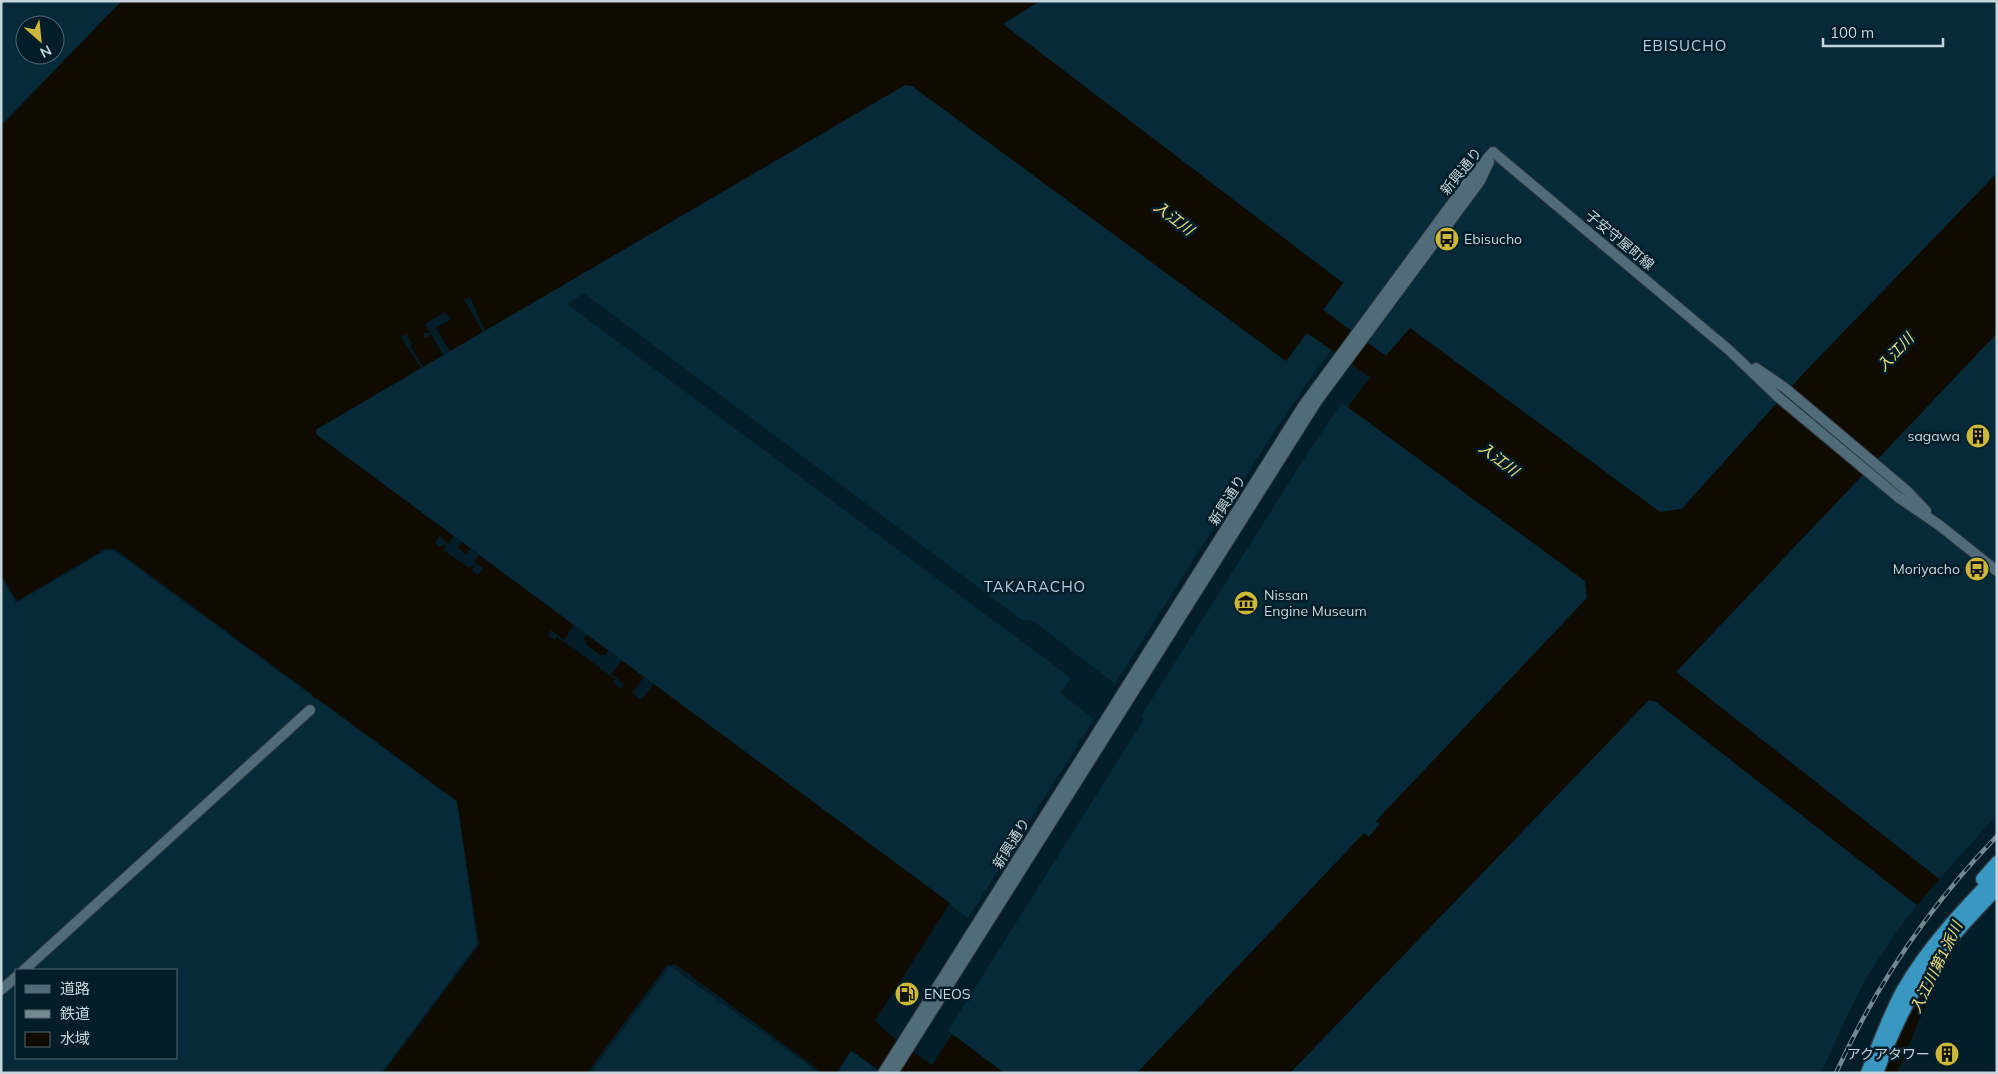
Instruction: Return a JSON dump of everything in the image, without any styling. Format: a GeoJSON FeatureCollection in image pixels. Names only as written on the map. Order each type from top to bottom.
{"type":"FeatureCollection","features":[{"type":"Feature","properties":{"kind":"highway"},"geometry":{"type":"LineString","coordinates":[[1867,1073],[1885,1027],[1902,991],[1966,898],[1997,862]]}},
{"type":"Feature","properties":{"kind":"highway"},"geometry":{"type":"LineString","coordinates":[[1939,938],[1997,874]]}},
{"type":"Feature","properties":{"kind":"highway"},"geometry":{"type":"LineString","coordinates":[[1877,1073],[1894,1031],[1912,995],[1934,961],[1997,889]]}},
{"type":"Feature","properties":{"kind":"highway"},"geometry":{"type":"LineString","coordinates":[[1894,1031],[1914,997],[1937,966],[1997,900]]}},
{"type":"Feature","properties":{"kind":"street","name":"新興通り"},"geometry":{"type":"LineString","coordinates":[[893,1073],[907,1043],[1265,464],[1303,406],[1366,328],[1473,175],[1493,152]]}},
{"type":"Feature","properties":{"kind":"street","name":"子安守屋町線"},"geometry":{"type":"LineString","coordinates":[[1493,152],[1872,469],[1906,490],[1939,525],[1997,572]]}},
{"type":"Feature","properties":{"kind":"street"},"geometry":{"type":"LineString","coordinates":[[25,969],[310,710]]}},
{"type":"Feature","properties":{"kind":"street"},"geometry":{"type":"LineString","coordinates":[[1,990],[15,978]]}},
{"type":"Feature","properties":{"kind":"street","name":"新興通り"},"geometry":{"type":"LineString","coordinates":[[883,1073],[907,1043]]}},
{"type":"Feature","properties":{"kind":"shaded area"},"geometry":{"type":"Polygon","coordinates":[[[1,1],[121,1],[65,59],[65,15],[15,15],[15,65],[59,65],[1,125],[1,1]]]}},
{"type":"Feature","properties":{"kind":"shaded area"},"geometry":{"type":"Polygon","coordinates":[[[1039,1],[1997,1],[1997,173],[1804,373],[1681,509],[1660,512],[1410,328],[1386,356],[1323,310],[1343,283],[1002,24],[1039,1]]]}},
{"type":"Feature","properties":{"kind":"shaded area"},"geometry":{"type":"Polygon","coordinates":[[[905,85],[912,86],[1286,361],[1307,333],[1332,349],[1276,429],[1115,684],[1035,622],[1022,620],[584,293],[567,304],[1071,678],[1060,693],[1094,719],[968,918],[317,435],[316,432],[317,429],[905,85]]]}},
{"type":"Feature","properties":{"kind":"shaded area"},"geometry":{"type":"Polygon","coordinates":[[[1997,333],[1997,815],[1939,879],[1676,672],[1997,333]]]}},
{"type":"Feature","properties":{"kind":"shaded area"},"geometry":{"type":"Polygon","coordinates":[[[1342,403],[1585,581],[1587,598],[1376,821],[1380,824],[1368,837],[1364,833],[1137,1073],[1004,1073],[948,1031],[1144,719],[1141,716],[1311,448],[1342,403]]]}},
{"type":"Feature","properties":{"kind":"shaded area"},"geometry":{"type":"Polygon","coordinates":[[[113,550],[457,802],[477,944],[381,1073],[1,1073],[1,576],[16,603],[105,551],[113,550]]]}},
{"type":"Feature","properties":{"kind":"shaded area"},"geometry":{"type":"Polygon","coordinates":[[[1649,700],[1655,701],[1917,905],[1868,975],[1821,1073],[1290,1073],[1649,700]]]}},
{"type":"Feature","properties":{"kind":"shaded area"},"geometry":{"type":"Polygon","coordinates":[[[670,966],[819,1073],[591,1073],[670,966]]]}},
{"type":"Feature","properties":{"kind":"shaded area"},"geometry":{"type":"Polygon","coordinates":[[[851,1051],[882,1073],[838,1073],[851,1051]]]}},
{"type":"Feature","properties":{"kind":"water","name":"入江川"},"geometry":{"type":"Polygon","coordinates":[[[122,1],[1040,1],[1003,24],[1343,283],[1323,310],[1386,356],[1410,328],[1660,512],[1682,509],[1804,373],[1997,173],[1997,333],[1676,672],[1939,879],[1917,905],[1655,701],[1649,700],[1290,1073],[1137,1073],[1364,833],[1369,837],[1380,824],[1376,821],[1587,598],[1585,581],[1348,407],[1370,377],[1307,333],[1286,361],[912,86],[905,85],[317,429],[316,432],[317,435],[950,903],[875,1021],[895,1039],[932,1065],[952,1034],[1004,1073],[883,1073],[851,1050],[836,1073],[823,1073],[675,964],[667,965],[587,1073],[383,1073],[479,945],[457,801],[317,698],[313,698],[313,695],[115,549],[105,549],[17,601],[1,574],[1,126],[60,65],[65,65],[65,60],[122,1]]]}},
{"type":"Feature","properties":{"kind":"pier"},"geometry":{"type":"Polygon","coordinates":[[[470,297],[485,331],[483,332],[464,300],[470,297]]]}},
{"type":"Feature","properties":{"kind":"pier"},"geometry":{"type":"Polygon","coordinates":[[[445,312],[450,320],[436,328],[450,351],[443,355],[431,334],[426,338],[424,333],[430,333],[425,324],[445,312]]]}},
{"type":"Feature","properties":{"kind":"pier"},"geometry":{"type":"Polygon","coordinates":[[[406,334],[412,344],[410,346],[423,367],[421,368],[401,337],[406,334]]]}},
{"type":"Feature","properties":{"kind":"pier"},"geometry":{"type":"Polygon","coordinates":[[[440,536],[448,544],[454,536],[462,542],[458,548],[466,554],[471,548],[479,554],[474,562],[483,568],[478,575],[472,570],[474,566],[472,565],[469,568],[444,550],[446,546],[443,544],[441,547],[435,543],[440,536]]]}},
{"type":"Feature","properties":{"kind":"pier"},"geometry":{"type":"Polygon","coordinates":[[[574,625],[587,634],[584,638],[586,644],[600,655],[605,655],[609,650],[622,660],[611,674],[624,684],[621,688],[614,683],[616,680],[576,650],[557,637],[555,640],[548,635],[551,630],[564,640],[574,625]]]}},
{"type":"Feature","properties":{"kind":"pier"},"geometry":{"type":"Polygon","coordinates":[[[644,677],[654,684],[641,700],[632,693],[644,677]]]}},
{"type":"Feature","properties":{"kind":"waterway","name":"入江川第1派川"},"geometry":{"type":"LineString","coordinates":[[1889,1073],[1933,969]]}},
{"type":"Feature","properties":{"kind":"railway"},"geometry":{"type":"LineString","coordinates":[[1836,1073],[1869,1009],[1906,947],[1949,890],[1997,836]]}},
{"type":"Feature","properties":{"kind":"place","name":"Ebisucho"},"geometry":{"type":"Point","coordinates":[1447,239]}},
{"type":"Feature","properties":{"kind":"place","name":"sagawa"},"geometry":{"type":"Point","coordinates":[1978,436]}},
{"type":"Feature","properties":{"kind":"place","name":"Moriyacho"},"geometry":{"type":"Point","coordinates":[1977,569]}},
{"type":"Feature","properties":{"kind":"place","name":"Nissan Engine Museum"},"geometry":{"type":"Point","coordinates":[1246,603]}},
{"type":"Feature","properties":{"kind":"place","name":"ENEOS"},"geometry":{"type":"Point","coordinates":[907,994]}},
{"type":"Feature","properties":{"kind":"place","name":"アクアタワー"},"geometry":{"type":"Point","coordinates":[1947,1054]}},
{"type":"Feature","properties":{"kind":"district","name":"EBISUCHO"},"geometry":{"type":"Point","coordinates":[1685,45]}},
{"type":"Feature","properties":{"kind":"district","name":"TAKARACHO"},"geometry":{"type":"Point","coordinates":[1035,586]}}]}
